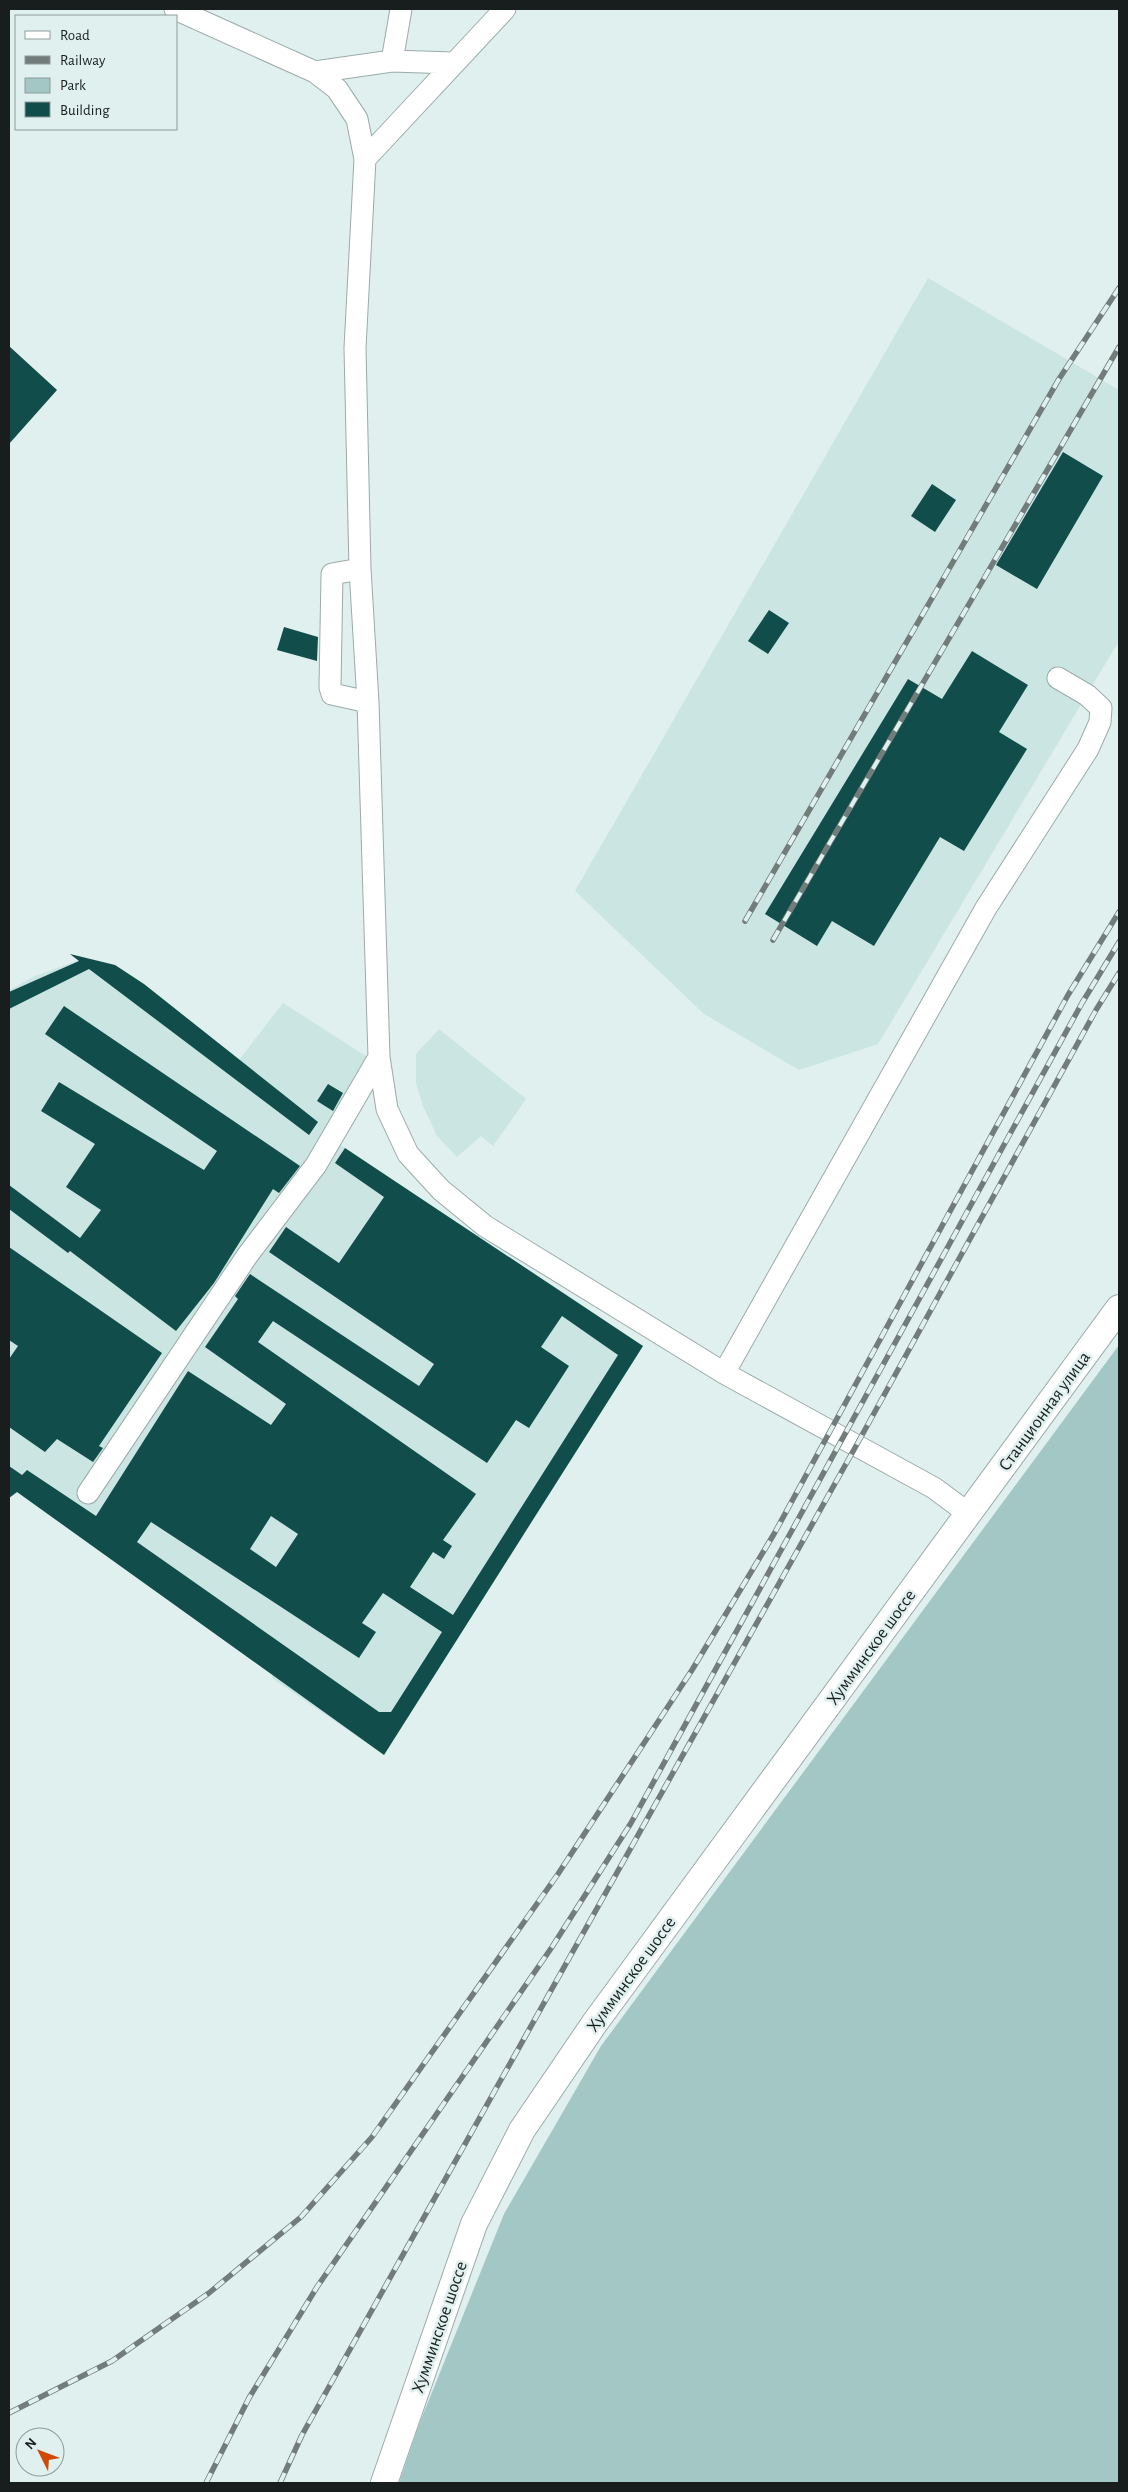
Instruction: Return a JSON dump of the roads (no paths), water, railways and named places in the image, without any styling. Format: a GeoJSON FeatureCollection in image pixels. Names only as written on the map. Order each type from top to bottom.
{"type":"FeatureCollection","features":[{"type":"Feature","properties":{"kind":"main road","name":"Станционная улица"},"geometry":{"type":"LineString","coordinates":[[969,1514],[1119,1308]]}},
{"type":"Feature","properties":{"kind":"main road","name":"Хумминское шоссе"},"geometry":{"type":"LineString","coordinates":[[384,2483],[474,2224],[522,2130],[594,2024],[969,1514]]}},
{"type":"Feature","properties":{"kind":"street"},"geometry":{"type":"LineString","coordinates":[[175,9],[315,72],[337,89],[358,119],[365,159],[355,348],[360,568],[368,702],[379,1057],[387,1109],[408,1154],[441,1190],[486,1226],[724,1373],[934,1488],[969,1514]]}},
{"type":"Feature","properties":{"kind":"street"},"geometry":{"type":"LineString","coordinates":[[392,61],[401,9]]}},
{"type":"Feature","properties":{"kind":"street"},"geometry":{"type":"LineString","coordinates":[[365,159],[505,9]]}},
{"type":"Feature","properties":{"kind":"street"},"geometry":{"type":"LineString","coordinates":[[315,72],[392,61],[453,63]]}},
{"type":"Feature","properties":{"kind":"street"},"geometry":{"type":"LineString","coordinates":[[360,568],[332,574],[330,687],[332,694],[368,702]]}},
{"type":"Feature","properties":{"kind":"street"},"geometry":{"type":"LineString","coordinates":[[724,1373],[986,908],[1088,749],[1100,722],[1101,708],[1088,694],[1058,678]]}},
{"type":"Feature","properties":{"kind":"street"},"geometry":{"type":"LineString","coordinates":[[88,1494],[247,1256],[316,1165],[379,1057]]}},
{"type":"Feature","properties":{"kind":"railway"},"geometry":{"type":"LineString","coordinates":[[745,921],[1059,379],[1119,288]]}},
{"type":"Feature","properties":{"kind":"railway"},"geometry":{"type":"LineString","coordinates":[[773,940],[1119,347]]}},
{"type":"Feature","properties":{"kind":"railway"},"geometry":{"type":"LineString","coordinates":[[9,2413],[112,2361],[209,2293],[301,2217],[372,2137],[558,1874],[692,1670],[774,1534],[1068,995],[1119,912]]}},
{"type":"Feature","properties":{"kind":"railway"},"geometry":{"type":"LineString","coordinates":[[206,2483],[249,2398],[317,2287],[552,1947],[631,1823],[1082,1003],[1119,942]]}},
{"type":"Feature","properties":{"kind":"railway"},"geometry":{"type":"LineString","coordinates":[[280,2483],[302,2435],[856,1446],[1096,1010],[1119,973]]}}]}
